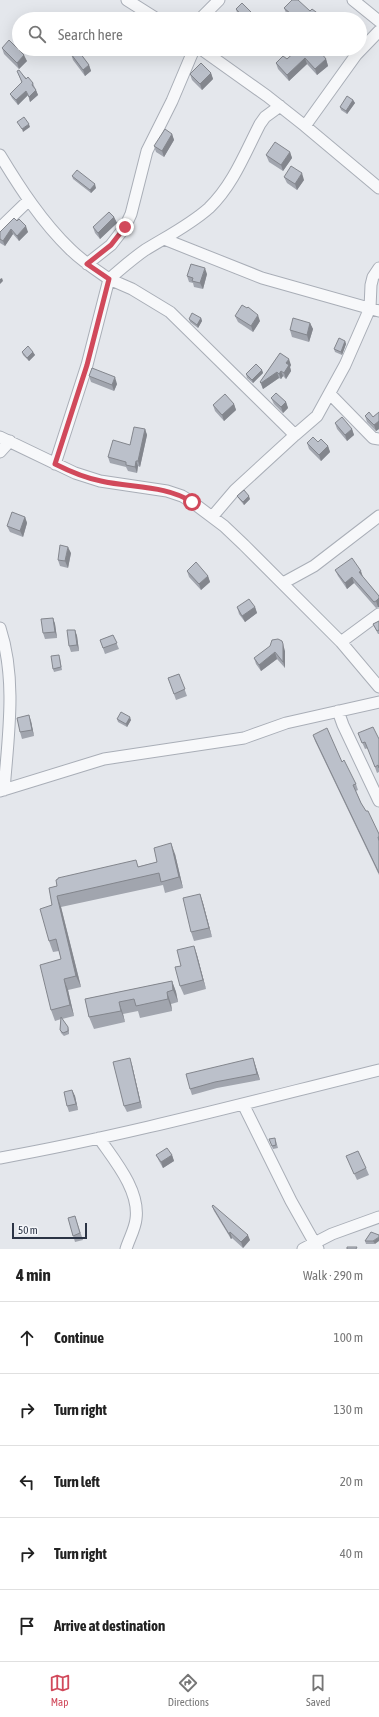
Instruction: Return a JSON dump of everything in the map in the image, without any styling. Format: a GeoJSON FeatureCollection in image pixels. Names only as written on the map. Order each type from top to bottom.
{"type":"FeatureCollection","features":[{"type":"Feature","properties":{"kind":"street"},"geometry":{"type":"LineString","coordinates":[[127,0],[146,12]]}},
{"type":"Feature","properties":{"kind":"street"},"geometry":{"type":"LineString","coordinates":[[207,12],[219,0]]}},
{"type":"Feature","properties":{"kind":"street"},"geometry":{"type":"LineString","coordinates":[[353,0],[379,22]]}},
{"type":"Feature","properties":{"kind":"street"},"geometry":{"type":"LineString","coordinates":[[367,44],[379,31]]}},
{"type":"Feature","properties":{"kind":"street"},"geometry":{"type":"LineString","coordinates":[[87,264],[111,245],[125,227],[131,214],[147,151],[172,101],[191,56]]}},
{"type":"Feature","properties":{"kind":"street"},"geometry":{"type":"LineString","coordinates":[[211,56],[280,106],[379,188]]}},
{"type":"Feature","properties":{"kind":"street"},"geometry":{"type":"LineString","coordinates":[[305,126],[355,56]]}},
{"type":"Feature","properties":{"kind":"street"},"geometry":{"type":"LineString","coordinates":[[55,464],[87,365],[109,279],[126,264],[191,222],[210,207],[235,173],[260,124],[280,106]]}},
{"type":"Feature","properties":{"kind":"street"},"geometry":{"type":"LineString","coordinates":[[0,155],[29,200],[69,249],[109,279],[132,289],[170,312],[296,435]]}},
{"type":"Feature","properties":{"kind":"street"},"geometry":{"type":"LineString","coordinates":[[0,228],[29,200]]}},
{"type":"Feature","properties":{"kind":"street"},"geometry":{"type":"LineString","coordinates":[[164,239],[262,278],[300,290],[375,309]]}},
{"type":"Feature","properties":{"kind":"street"},"geometry":{"type":"LineString","coordinates":[[212,516],[235,490],[317,416],[375,309],[371,285],[373,276],[379,268]]}},
{"type":"Feature","properties":{"kind":"street"},"geometry":{"type":"LineString","coordinates":[[330,394],[373,438],[379,439]]}},
{"type":"Feature","properties":{"kind":"street"},"geometry":{"type":"LineString","coordinates":[[0,452],[5,439],[55,464],[100,481],[167,491],[182,496],[212,516],[239,540],[341,642],[379,687]]}},
{"type":"Feature","properties":{"kind":"street"},"geometry":{"type":"LineString","coordinates":[[283,584],[314,566],[379,516]]}},
{"type":"Feature","properties":{"kind":"street"},"geometry":{"type":"LineString","coordinates":[[341,642],[379,614]]}},
{"type":"Feature","properties":{"kind":"street"},"geometry":{"type":"LineString","coordinates":[[0,628],[8,668],[10,694],[10,711],[2,791],[104,759],[244,738],[286,723],[379,702]]}},
{"type":"Feature","properties":{"kind":"street"},"geometry":{"type":"LineString","coordinates":[[338,711],[343,726],[379,801]]}},
{"type":"Feature","properties":{"kind":"street"},"geometry":{"type":"LineString","coordinates":[[0,1158],[53,1149],[379,1070]]}},
{"type":"Feature","properties":{"kind":"street"},"geometry":{"type":"LineString","coordinates":[[243,1104],[316,1246]]}},
{"type":"Feature","properties":{"kind":"street"},"geometry":{"type":"LineString","coordinates":[[98,1138],[127,1180],[133,1197],[136,1211],[136,1222],[126,1249]]}},
{"type":"Feature","properties":{"kind":"street"},"geometry":{"type":"LineString","coordinates":[[303,1249],[316,1246],[332,1234],[379,1217]]}},
{"type":"Feature","properties":{"kind":"building"},"geometry":{"type":"Polygon","coordinates":[[[292,0],[298,0],[310,11],[312,9],[316,12],[289,12],[284,8],[292,0]]]}},
{"type":"Feature","properties":{"kind":"building"},"geometry":{"type":"Polygon","coordinates":[[[242,3],[251,12],[239,12],[236,9],[242,3]]]}},
{"type":"Feature","properties":{"kind":"building"},"geometry":{"type":"Polygon","coordinates":[[[9,40],[12,43],[12,56],[23,56],[17,63],[2,48],[9,40]]]}},
{"type":"Feature","properties":{"kind":"building"},"geometry":{"type":"Polygon","coordinates":[[[72,56],[82,56],[89,65],[83,70],[72,56]]]}},
{"type":"Feature","properties":{"kind":"building"},"geometry":{"type":"Polygon","coordinates":[[[283,56],[287,59],[290,56],[324,56],[326,59],[315,69],[305,58],[287,75],[276,63],[283,56]]]}},
{"type":"Feature","properties":{"kind":"building"},"geometry":{"type":"Polygon","coordinates":[[[201,63],[211,73],[200,84],[190,74],[201,63]]]}},
{"type":"Feature","properties":{"kind":"building"},"geometry":{"type":"Polygon","coordinates":[[[19,70],[26,79],[28,77],[36,90],[29,97],[26,91],[16,100],[10,94],[22,82],[17,71],[19,70]]]}},
{"type":"Feature","properties":{"kind":"building"},"geometry":{"type":"Polygon","coordinates":[[[347,96],[353,100],[346,111],[340,107],[347,96]]]}},
{"type":"Feature","properties":{"kind":"building"},"geometry":{"type":"Polygon","coordinates":[[[24,117],[29,124],[22,129],[17,122],[24,117]]]}},
{"type":"Feature","properties":{"kind":"building"},"geometry":{"type":"Polygon","coordinates":[[[165,129],[172,134],[162,151],[154,146],[165,129]]]}},
{"type":"Feature","properties":{"kind":"building"},"geometry":{"type":"Polygon","coordinates":[[[275,142],[290,152],[281,165],[266,155],[275,142]]]}},
{"type":"Feature","properties":{"kind":"building"},"geometry":{"type":"Polygon","coordinates":[[[291,166],[302,173],[295,184],[284,177],[291,166]]]}},
{"type":"Feature","properties":{"kind":"building"},"geometry":{"type":"Polygon","coordinates":[[[77,170],[95,184],[90,190],[72,176],[77,170]]]}},
{"type":"Feature","properties":{"kind":"building"},"geometry":{"type":"Polygon","coordinates":[[[109,212],[114,217],[98,233],[93,227],[109,212]]]}},
{"type":"Feature","properties":{"kind":"building"},"geometry":{"type":"Polygon","coordinates":[[[14,218],[17,221],[19,219],[26,226],[17,236],[11,229],[3,241],[0,239],[0,232],[14,218]]]}},
{"type":"Feature","properties":{"kind":"building"},"geometry":{"type":"Polygon","coordinates":[[[191,264],[205,268],[200,283],[192,281],[193,278],[187,276],[191,264]]]}},
{"type":"Feature","properties":{"kind":"building"},"geometry":{"type":"Polygon","coordinates":[[[242,305],[247,308],[248,307],[258,315],[251,326],[235,316],[242,305]]]}},
{"type":"Feature","properties":{"kind":"building"},"geometry":{"type":"Polygon","coordinates":[[[192,313],[201,318],[197,325],[189,319],[192,313]]]}},
{"type":"Feature","properties":{"kind":"building"},"geometry":{"type":"Polygon","coordinates":[[[293,318],[310,323],[307,335],[290,330],[293,318]]]}},
{"type":"Feature","properties":{"kind":"building"},"geometry":{"type":"Polygon","coordinates":[[[339,338],[345,341],[341,352],[334,349],[339,338]]]}},
{"type":"Feature","properties":{"kind":"building"},"geometry":{"type":"Polygon","coordinates":[[[28,346],[33,352],[27,358],[22,352],[28,346]]]}},
{"type":"Feature","properties":{"kind":"building"},"geometry":{"type":"Polygon","coordinates":[[[280,353],[289,359],[286,363],[289,365],[284,373],[281,371],[279,374],[277,372],[261,383],[260,382],[280,353]]]}},
{"type":"Feature","properties":{"kind":"building"},"geometry":{"type":"Polygon","coordinates":[[[256,364],[262,370],[252,380],[246,374],[256,364]]]}},
{"type":"Feature","properties":{"kind":"building"},"geometry":{"type":"Polygon","coordinates":[[[92,368],[115,377],[112,385],[89,376],[92,368]]]}},
{"type":"Feature","properties":{"kind":"building"},"geometry":{"type":"Polygon","coordinates":[[[276,393],[286,402],[281,407],[271,398],[276,393]]]}},
{"type":"Feature","properties":{"kind":"building"},"geometry":{"type":"Polygon","coordinates":[[[225,394],[234,404],[222,415],[213,405],[225,394]]]}},
{"type":"Feature","properties":{"kind":"building"},"geometry":{"type":"Polygon","coordinates":[[[369,412],[373,417],[379,412],[379,421],[374,425],[365,416],[369,412]]]}},
{"type":"Feature","properties":{"kind":"building"},"geometry":{"type":"Polygon","coordinates":[[[342,417],[352,429],[345,435],[335,423],[342,417]]]}},
{"type":"Feature","properties":{"kind":"building"},"geometry":{"type":"Polygon","coordinates":[[[134,427],[145,429],[138,461],[136,461],[135,467],[126,465],[126,462],[108,457],[113,440],[130,445],[134,427]]]}},
{"type":"Feature","properties":{"kind":"building"},"geometry":{"type":"Polygon","coordinates":[[[313,437],[318,442],[321,439],[328,446],[319,455],[307,443],[313,437]]]}},
{"type":"Feature","properties":{"kind":"building"},"geometry":{"type":"Polygon","coordinates":[[[244,490],[249,496],[243,502],[237,496],[244,490]]]}},
{"type":"Feature","properties":{"kind":"building"},"geometry":{"type":"Polygon","coordinates":[[[12,512],[25,517],[20,531],[7,526],[12,512]]]}},
{"type":"Feature","properties":{"kind":"building"},"geometry":{"type":"Polygon","coordinates":[[[60,545],[68,547],[65,561],[58,560],[60,545]]]}},
{"type":"Feature","properties":{"kind":"building"},"geometry":{"type":"Polygon","coordinates":[[[352,558],[361,571],[359,572],[379,596],[376,601],[374,602],[352,577],[345,583],[335,570],[352,558]]]}},
{"type":"Feature","properties":{"kind":"building"},"geometry":{"type":"Polygon","coordinates":[[[196,562],[208,576],[199,584],[187,571],[196,562]]]}},
{"type":"Feature","properties":{"kind":"building"},"geometry":{"type":"Polygon","coordinates":[[[249,599],[255,607],[242,616],[237,607],[249,599]]]}},
{"type":"Feature","properties":{"kind":"building"},"geometry":{"type":"Polygon","coordinates":[[[53,618],[55,632],[43,633],[41,619],[53,618]]]}},
{"type":"Feature","properties":{"kind":"building"},"geometry":{"type":"Polygon","coordinates":[[[379,621],[379,630],[377,631],[373,624],[379,621]]]}},
{"type":"Feature","properties":{"kind":"building"},"geometry":{"type":"Polygon","coordinates":[[[67,630],[75,630],[77,645],[69,646],[67,630]]]}},
{"type":"Feature","properties":{"kind":"building"},"geometry":{"type":"Polygon","coordinates":[[[113,635],[117,643],[103,648],[100,640],[113,635]]]}},
{"type":"Feature","properties":{"kind":"building"},"geometry":{"type":"Polygon","coordinates":[[[278,639],[282,641],[283,644],[283,662],[275,652],[259,665],[254,658],[270,646],[272,640],[278,639]]]}},
{"type":"Feature","properties":{"kind":"building"},"geometry":{"type":"Polygon","coordinates":[[[59,655],[61,667],[53,669],[51,656],[59,655]]]}},
{"type":"Feature","properties":{"kind":"building"},"geometry":{"type":"Polygon","coordinates":[[[179,674],[185,689],[174,694],[168,678],[179,674]]]}},
{"type":"Feature","properties":{"kind":"building"},"geometry":{"type":"Polygon","coordinates":[[[121,712],[130,717],[126,724],[117,719],[121,712]]]}},
{"type":"Feature","properties":{"kind":"building"},"geometry":{"type":"Polygon","coordinates":[[[29,715],[32,730],[20,732],[17,718],[29,715]]]}},
{"type":"Feature","properties":{"kind":"building"},"geometry":{"type":"Polygon","coordinates":[[[373,727],[379,739],[379,768],[378,765],[375,767],[365,742],[362,743],[358,733],[373,727]]]}},
{"type":"Feature","properties":{"kind":"building"},"geometry":{"type":"Polygon","coordinates":[[[327,728],[342,762],[344,760],[356,784],[353,785],[361,803],[366,811],[368,811],[379,834],[379,873],[313,735],[327,728]]]}},
{"type":"Feature","properties":{"kind":"building"},"geometry":{"type":"Polygon","coordinates":[[[171,843],[179,877],[161,882],[159,873],[57,896],[76,976],[64,979],[70,1005],[51,1010],[40,965],[61,959],[56,939],[49,941],[40,909],[52,905],[49,888],[57,886],[56,880],[58,878],[136,860],[138,867],[157,862],[154,848],[171,843]]]}},
{"type":"Feature","properties":{"kind":"building"},"geometry":{"type":"Polygon","coordinates":[[[200,894],[209,928],[191,932],[183,898],[200,894]]]}},
{"type":"Feature","properties":{"kind":"building"},"geometry":{"type":"Polygon","coordinates":[[[194,946],[203,980],[180,986],[175,967],[181,966],[177,950],[194,946]]]}},
{"type":"Feature","properties":{"kind":"building"},"geometry":{"type":"Polygon","coordinates":[[[172,981],[173,990],[167,992],[168,999],[136,1006],[134,999],[119,1002],[121,1011],[89,1017],[85,999],[172,981]]]}},
{"type":"Feature","properties":{"kind":"building"},"geometry":{"type":"Polygon","coordinates":[[[61,1017],[68,1027],[68,1031],[63,1033],[60,1030],[61,1017]]]}},
{"type":"Feature","properties":{"kind":"building"},"geometry":{"type":"Polygon","coordinates":[[[130,1058],[140,1102],[124,1106],[113,1062],[130,1058]]]}},
{"type":"Feature","properties":{"kind":"building"},"geometry":{"type":"Polygon","coordinates":[[[253,1058],[257,1074],[215,1082],[190,1089],[186,1074],[253,1058]]]}},
{"type":"Feature","properties":{"kind":"building"},"geometry":{"type":"Polygon","coordinates":[[[72,1090],[76,1104],[67,1106],[64,1092],[72,1090]]]}},
{"type":"Feature","properties":{"kind":"building"},"geometry":{"type":"Polygon","coordinates":[[[275,1138],[276,1145],[272,1146],[269,1139],[275,1138]]]}},
{"type":"Feature","properties":{"kind":"building"},"geometry":{"type":"Polygon","coordinates":[[[167,1148],[172,1155],[161,1162],[156,1155],[167,1148]]]}},
{"type":"Feature","properties":{"kind":"building"},"geometry":{"type":"Polygon","coordinates":[[[358,1151],[366,1168],[354,1174],[346,1156],[358,1151]]]}},
{"type":"Feature","properties":{"kind":"building"},"geometry":{"type":"Polygon","coordinates":[[[213,1205],[248,1235],[241,1242],[230,1232],[229,1234],[212,1206],[213,1205]]]}},
{"type":"Feature","properties":{"kind":"building"},"geometry":{"type":"Polygon","coordinates":[[[75,1216],[80,1233],[73,1236],[68,1218],[75,1216]]]}},
{"type":"Feature","properties":{"kind":"building"},"geometry":{"type":"Polygon","coordinates":[[[371,1232],[379,1235],[379,1237],[373,1241],[365,1241],[371,1232]]]}},
{"type":"Feature","properties":{"kind":"building"},"geometry":{"type":"Polygon","coordinates":[[[347,1247],[357,1247],[356,1249],[347,1249],[347,1247]]]}},
{"type":"Feature","properties":{"kind":"route"},"geometry":{"type":"LineString","coordinates":[[125,227],[111,245],[87,264],[109,279],[87,365],[55,464],[75,473],[100,481],[167,491],[182,496],[192,502]]}}]}
